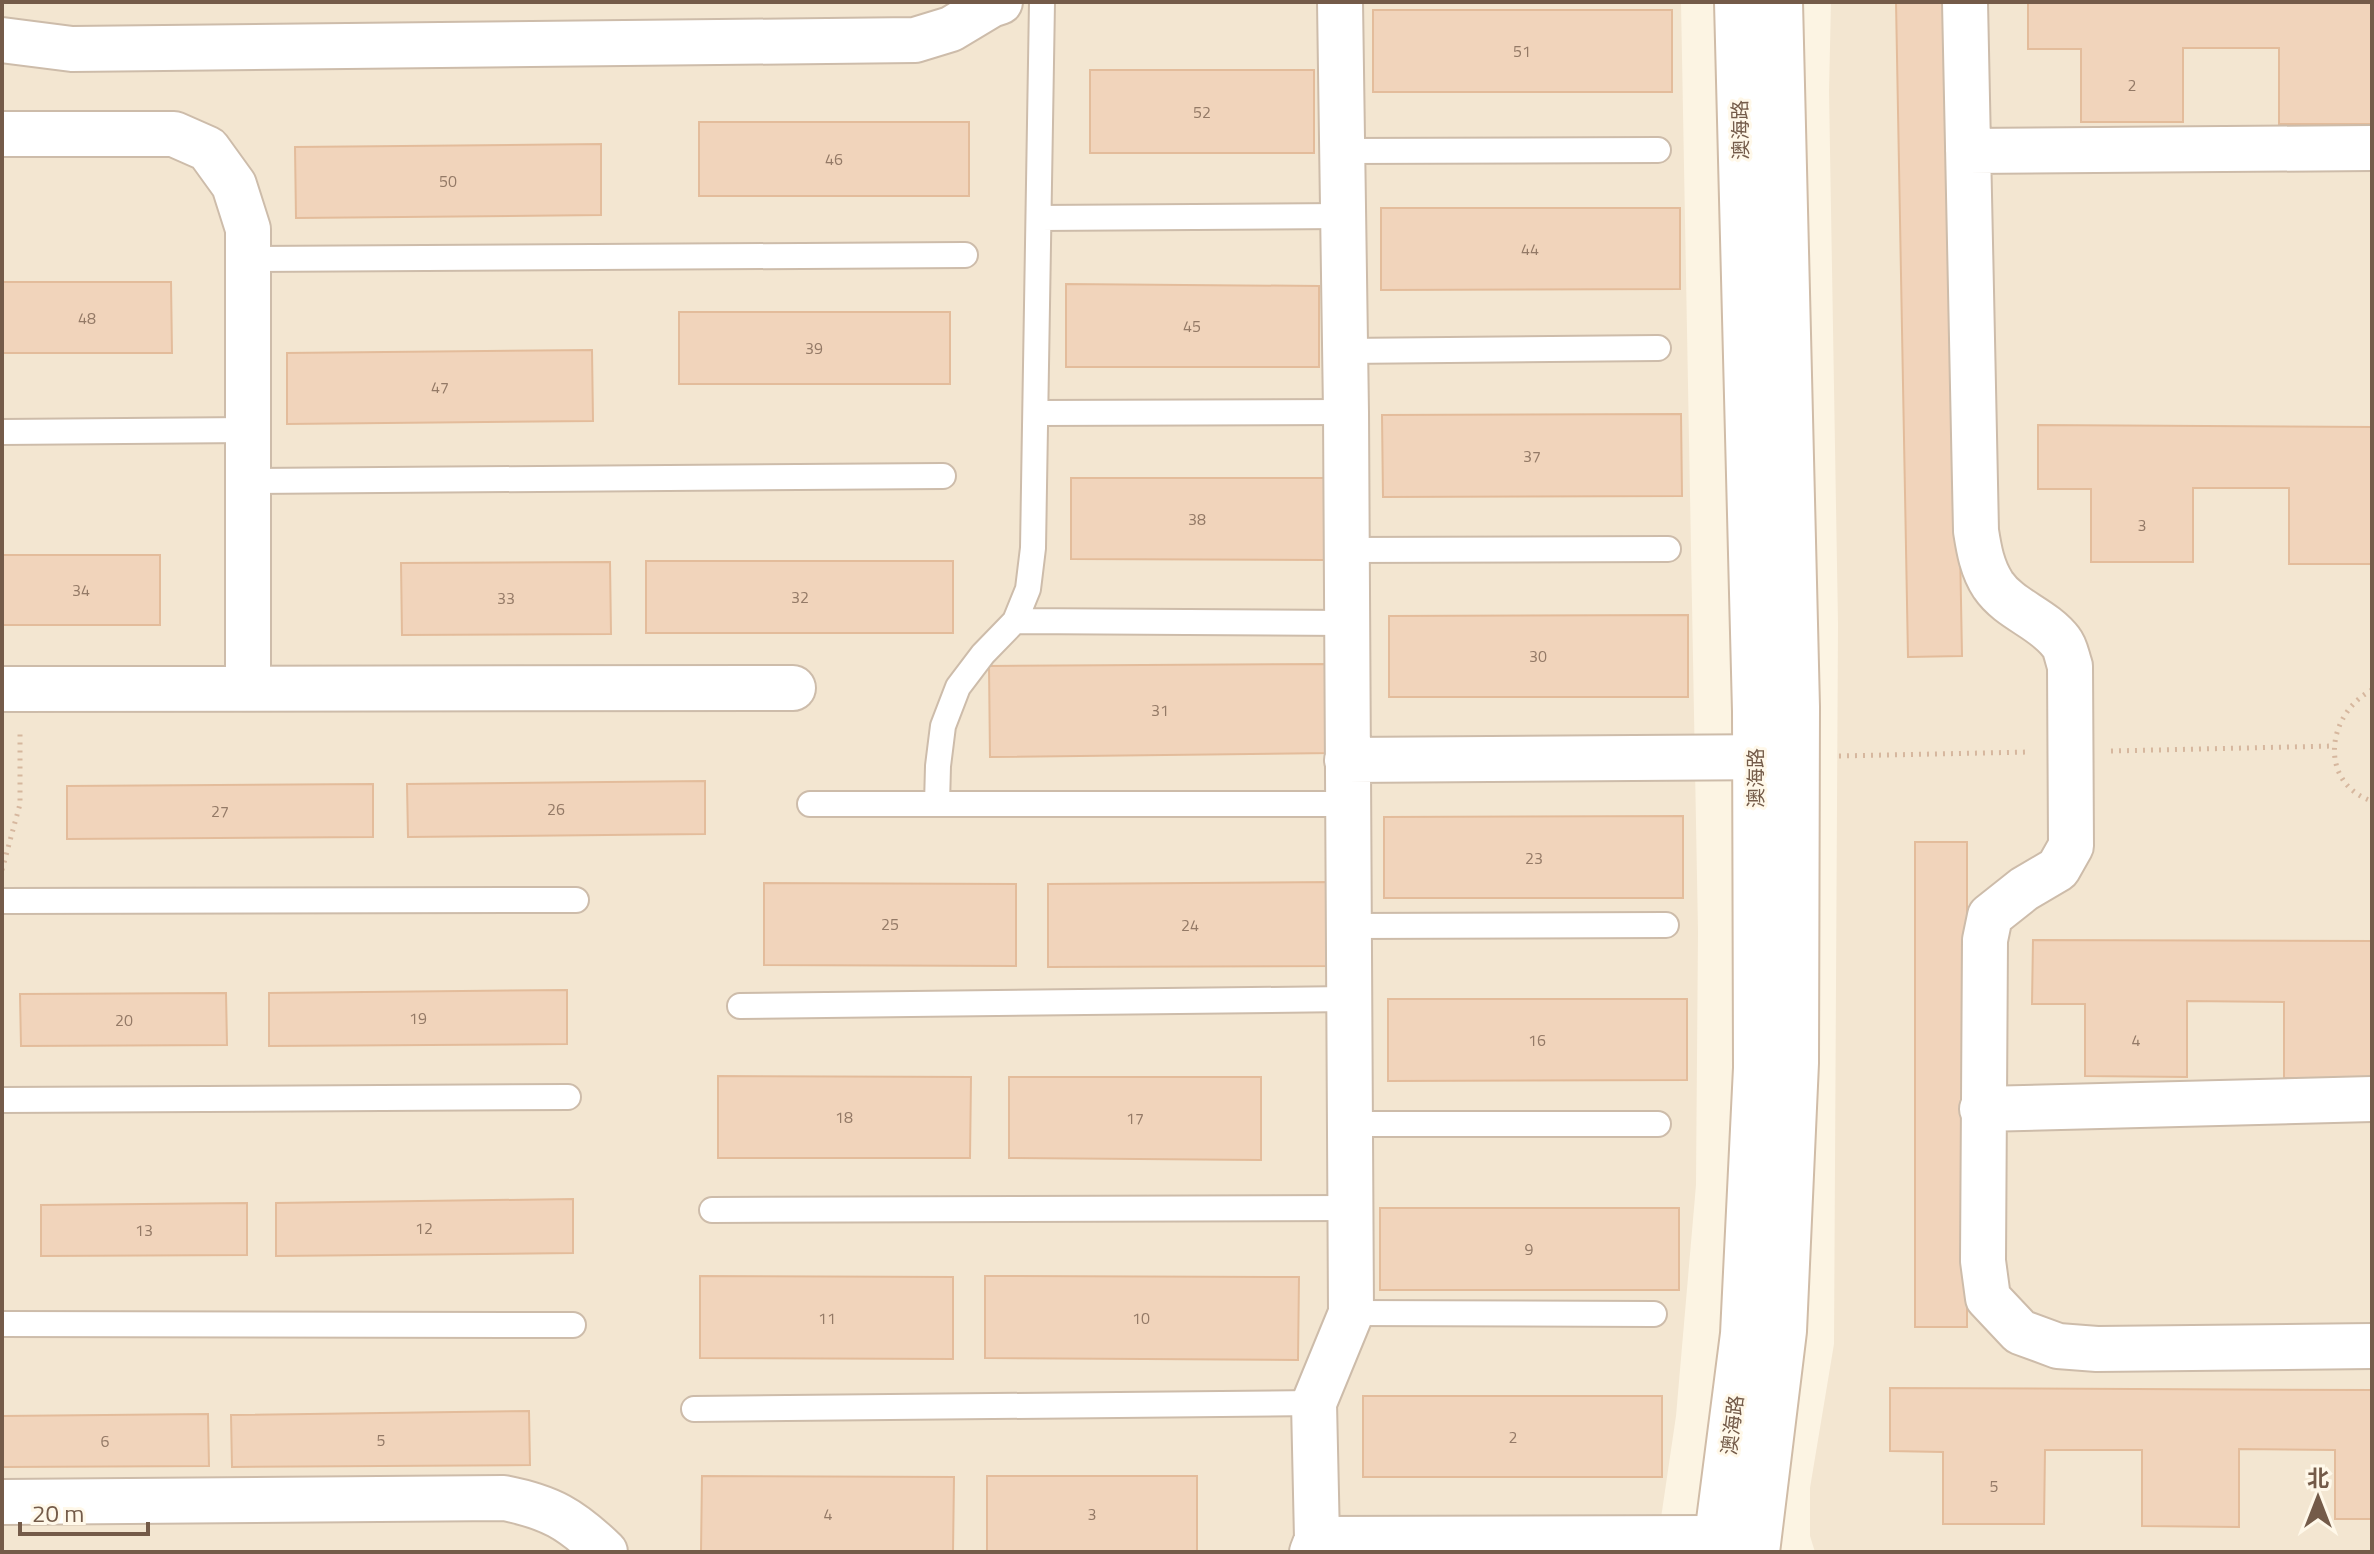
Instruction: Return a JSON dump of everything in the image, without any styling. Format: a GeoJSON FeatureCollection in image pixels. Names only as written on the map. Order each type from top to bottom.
{"type":"FeatureCollection","features":[{"type":"Feature","properties":{"kind":"street"},"geometry":{"type":"LineString","coordinates":[[2,40],[72,49],[915,40],[951,29],[1000,2]]}},
{"type":"Feature","properties":{"kind":"street"},"geometry":{"type":"LineString","coordinates":[[1340,2],[1346,412],[1351,1313],[1314,1403],[1314,1546],[1716,1545]]}},
{"type":"Feature","properties":{"kind":"street","name":"澳海路"},"geometry":{"type":"LineString","coordinates":[[1737,2],[1776,757],[1796,1063],[1784,1331],[1757,1552]]}},
{"type":"Feature","properties":{"kind":"street","name":"澳海路"},"geometry":{"type":"LineString","coordinates":[[1716,1545],[1743,1334],[1776,757],[1780,2]]}},
{"type":"Feature","properties":{"kind":"street"},"geometry":{"type":"LineString","coordinates":[[1965,2],[1976,531],[1980,558],[1994,586],[2017,609],[2046,627],[2062,643],[2070,666],[2071,846],[2058,869],[2024,889],[1990,916],[1985,940],[1983,1261],[1988,1298],[2020,1332],[2058,1346],[2097,1349],[2372,1346]]}},
{"type":"Feature","properties":{"kind":"street"},"geometry":{"type":"LineString","coordinates":[[2,134],[174,134],[208,149],[234,185],[248,229],[248,688]]}},
{"type":"Feature","properties":{"kind":"street"},"geometry":{"type":"LineString","coordinates":[[1968,151],[2372,148]]}},
{"type":"Feature","properties":{"kind":"street"},"geometry":{"type":"LineString","coordinates":[[11,689],[793,688]]}},
{"type":"Feature","properties":{"kind":"street"},"geometry":{"type":"LineString","coordinates":[[1347,760],[1776,757]]}},
{"type":"Feature","properties":{"kind":"street"},"geometry":{"type":"LineString","coordinates":[[1982,1109],[2372,1099]]}},
{"type":"Feature","properties":{"kind":"street"},"geometry":{"type":"LineString","coordinates":[[2,1502],[504,1498],[539,1505],[575,1524],[605,1552]]}},
{"type":"Feature","properties":{"kind":"lane"},"geometry":{"type":"LineString","coordinates":[[937,804],[943,726],[958,687],[983,654],[1015,621],[1028,589],[1033,548],[1042,2]]}},
{"type":"Feature","properties":{"kind":"lane"},"geometry":{"type":"LineString","coordinates":[[1342,151],[1658,150]]}},
{"type":"Feature","properties":{"kind":"lane"},"geometry":{"type":"LineString","coordinates":[[1039,218],[1343,216]]}},
{"type":"Feature","properties":{"kind":"lane"},"geometry":{"type":"LineString","coordinates":[[248,259],[965,255]]}},
{"type":"Feature","properties":{"kind":"lane"},"geometry":{"type":"LineString","coordinates":[[1345,351],[1658,348]]}},
{"type":"Feature","properties":{"kind":"lane"},"geometry":{"type":"LineString","coordinates":[[1036,413],[1346,412]]}},
{"type":"Feature","properties":{"kind":"lane"},"geometry":{"type":"LineString","coordinates":[[2,432],[248,430]]}},
{"type":"Feature","properties":{"kind":"lane"},"geometry":{"type":"LineString","coordinates":[[248,481],[943,476]]}},
{"type":"Feature","properties":{"kind":"lane"},"geometry":{"type":"LineString","coordinates":[[1347,550],[1668,549]]}},
{"type":"Feature","properties":{"kind":"lane"},"geometry":{"type":"LineString","coordinates":[[1015,621],[1347,623]]}},
{"type":"Feature","properties":{"kind":"lane"},"geometry":{"type":"LineString","coordinates":[[810,804],[1348,804]]}},
{"type":"Feature","properties":{"kind":"lane"},"geometry":{"type":"LineString","coordinates":[[2,901],[576,900]]}},
{"type":"Feature","properties":{"kind":"lane"},"geometry":{"type":"LineString","coordinates":[[1348,926],[1666,925]]}},
{"type":"Feature","properties":{"kind":"lane"},"geometry":{"type":"LineString","coordinates":[[740,1006],[1348,999]]}},
{"type":"Feature","properties":{"kind":"lane"},"geometry":{"type":"LineString","coordinates":[[2,1100],[568,1097]]}},
{"type":"Feature","properties":{"kind":"lane"},"geometry":{"type":"LineString","coordinates":[[1350,1124],[1658,1124]]}},
{"type":"Feature","properties":{"kind":"lane"},"geometry":{"type":"LineString","coordinates":[[712,1210],[1350,1208]]}},
{"type":"Feature","properties":{"kind":"lane"},"geometry":{"type":"LineString","coordinates":[[1351,1313],[1654,1314]]}},
{"type":"Feature","properties":{"kind":"lane"},"geometry":{"type":"LineString","coordinates":[[2,1324],[573,1325]]}},
{"type":"Feature","properties":{"kind":"lane"},"geometry":{"type":"LineString","coordinates":[[694,1409],[1314,1403]]}},
{"type":"Feature","properties":{"kind":"path"},"geometry":{"type":"LineString","coordinates":[[2,871],[20,804],[11,689]]}},
{"type":"Feature","properties":{"kind":"path"},"geometry":{"type":"LineString","coordinates":[[2372,690],[2357,697],[2344,712],[2335,730],[2334,746],[2339,769],[2349,786],[2372,801]]}},
{"type":"Feature","properties":{"kind":"shaded area"},"geometry":{"type":"Polygon","coordinates":[[[2,2],[1681,2],[1698,932],[1696,1185],[1676,1416],[1656,1552],[2,1552],[2,2]]]}},
{"type":"Feature","properties":{"kind":"shaded area"},"geometry":{"type":"Polygon","coordinates":[[[1831,2],[2372,2],[2372,1552],[1815,1552],[1810,1536],[1810,1488],[1834,1344],[1838,624],[1829,91],[1831,2]]]}},
{"type":"Feature","properties":{"kind":"building"},"geometry":{"type":"Polygon","coordinates":[[[1896,2],[1950,2],[1962,656],[1908,657],[1896,2]]]}},
{"type":"Feature","properties":{"kind":"building"},"geometry":{"type":"Polygon","coordinates":[[[2028,2],[2372,2],[2372,124],[2279,124],[2279,48],[2183,48],[2183,122],[2081,122],[2081,49],[2028,49],[2028,2]]]}},
{"type":"Feature","properties":{"kind":"building"},"geometry":{"type":"Polygon","coordinates":[[[1373,10],[1672,10],[1672,92],[1373,92],[1373,10]]]}},
{"type":"Feature","properties":{"kind":"building"},"geometry":{"type":"Polygon","coordinates":[[[1090,70],[1314,70],[1314,153],[1090,153],[1090,70]]]}},
{"type":"Feature","properties":{"kind":"building"},"geometry":{"type":"Polygon","coordinates":[[[699,122],[969,122],[969,196],[699,196],[699,122]]]}},
{"type":"Feature","properties":{"kind":"building"},"geometry":{"type":"Polygon","coordinates":[[[601,144],[601,215],[296,218],[295,147],[601,144]]]}},
{"type":"Feature","properties":{"kind":"building"},"geometry":{"type":"Polygon","coordinates":[[[1381,208],[1680,208],[1680,289],[1381,290],[1381,208]]]}},
{"type":"Feature","properties":{"kind":"building"},"geometry":{"type":"Polygon","coordinates":[[[2,282],[171,282],[172,353],[2,353],[2,282]]]}},
{"type":"Feature","properties":{"kind":"building"},"geometry":{"type":"Polygon","coordinates":[[[1066,284],[1319,286],[1319,367],[1066,367],[1066,284]]]}},
{"type":"Feature","properties":{"kind":"building"},"geometry":{"type":"Polygon","coordinates":[[[679,312],[950,312],[950,384],[679,384],[679,312]]]}},
{"type":"Feature","properties":{"kind":"building"},"geometry":{"type":"Polygon","coordinates":[[[592,350],[593,421],[287,424],[287,353],[592,350]]]}},
{"type":"Feature","properties":{"kind":"building"},"geometry":{"type":"Polygon","coordinates":[[[1681,414],[1682,496],[1383,497],[1382,415],[1681,414]]]}},
{"type":"Feature","properties":{"kind":"building"},"geometry":{"type":"Polygon","coordinates":[[[2038,425],[2372,427],[2372,564],[2289,564],[2289,488],[2193,488],[2193,562],[2091,562],[2091,489],[2038,489],[2038,425]]]}},
{"type":"Feature","properties":{"kind":"building"},"geometry":{"type":"Polygon","coordinates":[[[1071,478],[1324,478],[1324,560],[1071,559],[1071,478]]]}},
{"type":"Feature","properties":{"kind":"building"},"geometry":{"type":"Polygon","coordinates":[[[2,555],[160,555],[160,625],[2,625],[2,555]]]}},
{"type":"Feature","properties":{"kind":"building"},"geometry":{"type":"Polygon","coordinates":[[[646,561],[953,561],[953,633],[646,633],[646,561]]]}},
{"type":"Feature","properties":{"kind":"building"},"geometry":{"type":"Polygon","coordinates":[[[610,562],[611,634],[402,635],[401,563],[610,562]]]}},
{"type":"Feature","properties":{"kind":"building"},"geometry":{"type":"Polygon","coordinates":[[[1688,615],[1688,697],[1389,697],[1389,616],[1688,615]]]}},
{"type":"Feature","properties":{"kind":"building"},"geometry":{"type":"Polygon","coordinates":[[[1331,664],[1332,753],[990,757],[989,666],[1331,664]]]}},
{"type":"Feature","properties":{"kind":"building"},"geometry":{"type":"Polygon","coordinates":[[[705,781],[705,834],[408,837],[407,784],[705,781]]]}},
{"type":"Feature","properties":{"kind":"building"},"geometry":{"type":"Polygon","coordinates":[[[373,784],[373,837],[67,839],[67,786],[373,784]]]}},
{"type":"Feature","properties":{"kind":"building"},"geometry":{"type":"Polygon","coordinates":[[[1683,816],[1683,898],[1384,898],[1384,817],[1683,816]]]}},
{"type":"Feature","properties":{"kind":"building"},"geometry":{"type":"Polygon","coordinates":[[[1915,842],[1967,842],[1967,1327],[1915,1327],[1915,842]]]}},
{"type":"Feature","properties":{"kind":"building"},"geometry":{"type":"Polygon","coordinates":[[[1332,882],[1332,966],[1048,967],[1048,884],[1332,882]]]}},
{"type":"Feature","properties":{"kind":"building"},"geometry":{"type":"Polygon","coordinates":[[[764,883],[1016,884],[1016,966],[764,965],[764,883]]]}},
{"type":"Feature","properties":{"kind":"building"},"geometry":{"type":"Polygon","coordinates":[[[2033,940],[2372,941],[2372,1078],[2284,1078],[2284,1002],[2187,1001],[2187,1077],[2085,1076],[2085,1004],[2032,1004],[2033,940]]]}},
{"type":"Feature","properties":{"kind":"building"},"geometry":{"type":"Polygon","coordinates":[[[567,990],[567,1044],[269,1046],[269,993],[567,990]]]}},
{"type":"Feature","properties":{"kind":"building"},"geometry":{"type":"Polygon","coordinates":[[[226,993],[227,1045],[21,1046],[20,994],[226,993]]]}},
{"type":"Feature","properties":{"kind":"building"},"geometry":{"type":"Polygon","coordinates":[[[1388,999],[1687,999],[1687,1080],[1388,1081],[1388,999]]]}},
{"type":"Feature","properties":{"kind":"building"},"geometry":{"type":"Polygon","coordinates":[[[718,1076],[971,1077],[970,1158],[718,1158],[718,1076]]]}},
{"type":"Feature","properties":{"kind":"building"},"geometry":{"type":"Polygon","coordinates":[[[1009,1077],[1261,1077],[1261,1160],[1009,1158],[1009,1077]]]}},
{"type":"Feature","properties":{"kind":"building"},"geometry":{"type":"Polygon","coordinates":[[[573,1199],[573,1253],[276,1256],[276,1203],[573,1199]]]}},
{"type":"Feature","properties":{"kind":"building"},"geometry":{"type":"Polygon","coordinates":[[[247,1203],[247,1255],[41,1256],[41,1205],[247,1203]]]}},
{"type":"Feature","properties":{"kind":"building"},"geometry":{"type":"Polygon","coordinates":[[[1380,1208],[1679,1208],[1679,1290],[1380,1290],[1380,1208]]]}},
{"type":"Feature","properties":{"kind":"building"},"geometry":{"type":"Polygon","coordinates":[[[700,1276],[953,1277],[953,1359],[700,1358],[700,1276]]]}},
{"type":"Feature","properties":{"kind":"building"},"geometry":{"type":"Polygon","coordinates":[[[985,1276],[1299,1277],[1298,1360],[985,1358],[985,1276]]]}},
{"type":"Feature","properties":{"kind":"building"},"geometry":{"type":"Polygon","coordinates":[[[1890,1388],[2372,1390],[2372,1519],[2335,1519],[2335,1450],[2239,1449],[2239,1527],[2142,1526],[2142,1450],[2045,1450],[2044,1524],[1943,1524],[1943,1452],[1890,1451],[1890,1388]]]}},
{"type":"Feature","properties":{"kind":"building"},"geometry":{"type":"Polygon","coordinates":[[[1363,1396],[1662,1396],[1662,1477],[1363,1477],[1363,1396]]]}},
{"type":"Feature","properties":{"kind":"building"},"geometry":{"type":"Polygon","coordinates":[[[529,1411],[530,1465],[232,1467],[231,1415],[529,1411]]]}},
{"type":"Feature","properties":{"kind":"building"},"geometry":{"type":"Polygon","coordinates":[[[208,1414],[209,1466],[3,1467],[2,1416],[208,1414]]]}},
{"type":"Feature","properties":{"kind":"building"},"geometry":{"type":"Polygon","coordinates":[[[702,1476],[954,1477],[953,1552],[701,1552],[702,1476]]]}},
{"type":"Feature","properties":{"kind":"building"},"geometry":{"type":"Polygon","coordinates":[[[987,1476],[1197,1476],[1197,1552],[987,1552],[987,1476]]]}}]}
